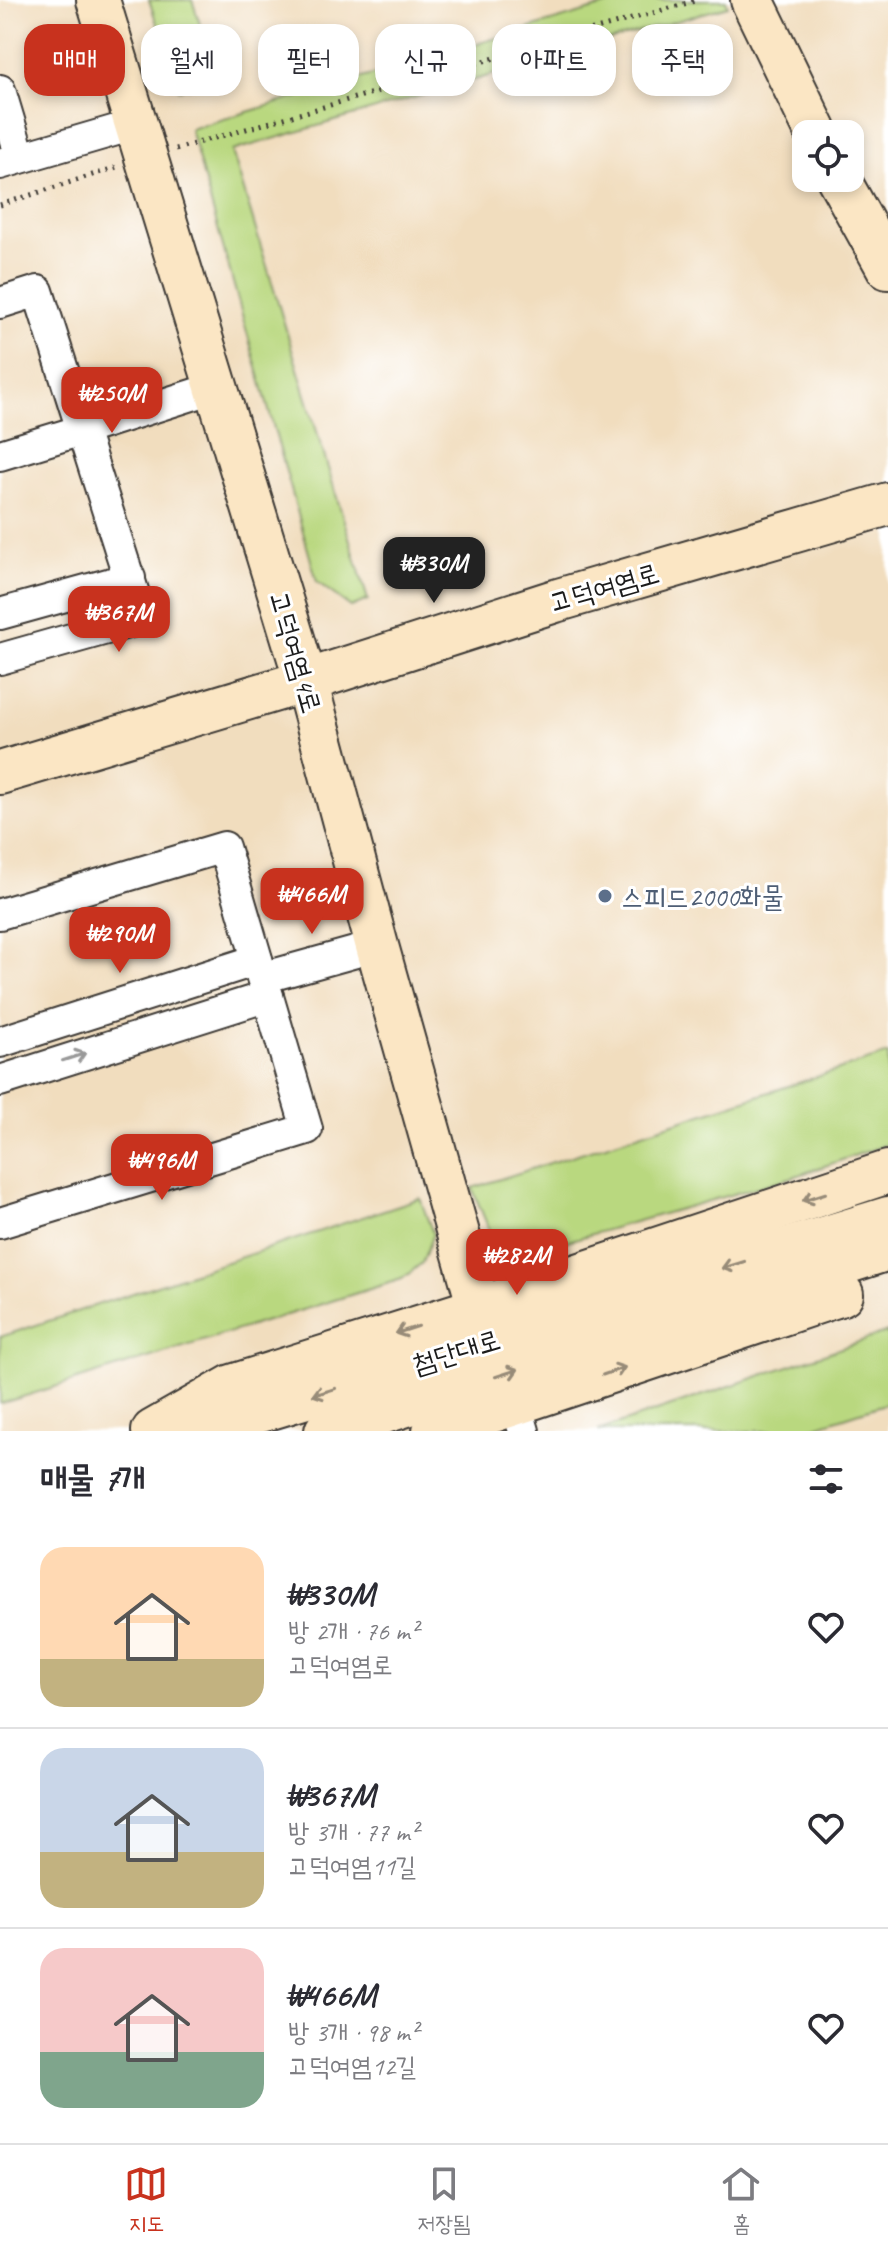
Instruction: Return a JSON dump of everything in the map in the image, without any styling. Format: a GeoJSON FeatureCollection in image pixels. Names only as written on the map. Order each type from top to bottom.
{"type":"FeatureCollection","features":[{"type":"Feature","properties":{"kind":"street","name":"고덕여염4로"},"geometry":{"type":"LineString","coordinates":[[98,0],[306,681],[479,1308]]}},
{"type":"Feature","properties":{"kind":"street"},"geometry":{"type":"LineString","coordinates":[[752,0],[810,120]]}},
{"type":"Feature","properties":{"kind":"street"},"geometry":{"type":"LineString","coordinates":[[0,90],[10,161],[142,140]]}},
{"type":"Feature","properties":{"kind":"street"},"geometry":{"type":"LineString","coordinates":[[846,192],[888,268]]}},
{"type":"Feature","properties":{"kind":"street"},"geometry":{"type":"LineString","coordinates":[[0,303],[38,291],[142,619],[0,659]]}},
{"type":"Feature","properties":{"kind":"street"},"geometry":{"type":"LineString","coordinates":[[0,455],[217,387]]}},
{"type":"Feature","properties":{"kind":"street","name":"고덕여염로"},"geometry":{"type":"LineString","coordinates":[[0,773],[306,681],[555,601],[888,504]]}},
{"type":"Feature","properties":{"kind":"street"},"geometry":{"type":"LineString","coordinates":[[0,614],[130,578]]}},
{"type":"Feature","properties":{"kind":"street"},"geometry":{"type":"LineString","coordinates":[[0,914],[224,847],[307,1129],[0,1223]]}},
{"type":"Feature","properties":{"kind":"street"},"geometry":{"type":"LineString","coordinates":[[0,1042],[262,978],[377,946]]}},
{"type":"Feature","properties":{"kind":"street"},"geometry":{"type":"LineString","coordinates":[[0,1081],[262,978]]}},
{"type":"Feature","properties":{"kind":"street"},"geometry":{"type":"LineString","coordinates":[[153,1431],[232,1386],[479,1308],[888,1172]]}},
{"type":"Feature","properties":{"kind":"street","name":"첨단대로"},"geometry":{"type":"LineString","coordinates":[[159,1431],[238,1418],[888,1218]]}},
{"type":"Feature","properties":{"kind":"street","name":"첨단대로"},"geometry":{"type":"LineString","coordinates":[[326,1431],[888,1249]]}},
{"type":"Feature","properties":{"kind":"street"},"geometry":{"type":"LineString","coordinates":[[434,1431],[520,1418],[888,1279]]}},
{"type":"Feature","properties":{"kind":"path"},"geometry":{"type":"LineString","coordinates":[[0,205],[142,140],[698,0]]}},
{"type":"Feature","properties":{"kind":"green space"},"geometry":{"type":"Polygon","coordinates":[[[149,0],[192,0],[200,24],[157,24],[149,0]]]}},
{"type":"Feature","properties":{"kind":"green space"},"geometry":{"type":"Polygon","coordinates":[[[625,0],[726,0],[728,6],[666,24],[632,24],[632,34],[616,39],[616,24],[544,24],[625,0]]]}},
{"type":"Feature","properties":{"kind":"green space"},"geometry":{"type":"Polygon","coordinates":[[[492,39],[492,75],[476,80],[476,44],[492,39]]]}},
{"type":"Feature","properties":{"kind":"green space"},"geometry":{"type":"Polygon","coordinates":[[[375,74],[375,96],[420,96],[232,151],[368,600],[351,607],[317,582],[190,129],[301,96],[359,96],[359,79],[375,74]]]}},
{"type":"Feature","properties":{"kind":"green space"},"geometry":{"type":"Polygon","coordinates":[[[888,1054],[888,1144],[793,1177],[543,1248],[495,1244],[472,1188],[888,1054]]]}},
{"type":"Feature","properties":{"kind":"green space"},"geometry":{"type":"Polygon","coordinates":[[[420,1198],[433,1234],[422,1263],[402,1279],[0,1404],[0,1337],[420,1198]]]}},
{"type":"Feature","properties":{"kind":"green space"},"geometry":{"type":"Polygon","coordinates":[[[888,1332],[888,1403],[801,1431],[598,1431],[888,1332]]]}},
{"type":"Feature","properties":{"kind":"place","name":"스피드2000화물"},"geometry":{"type":"Point","coordinates":[605,896]}}]}
